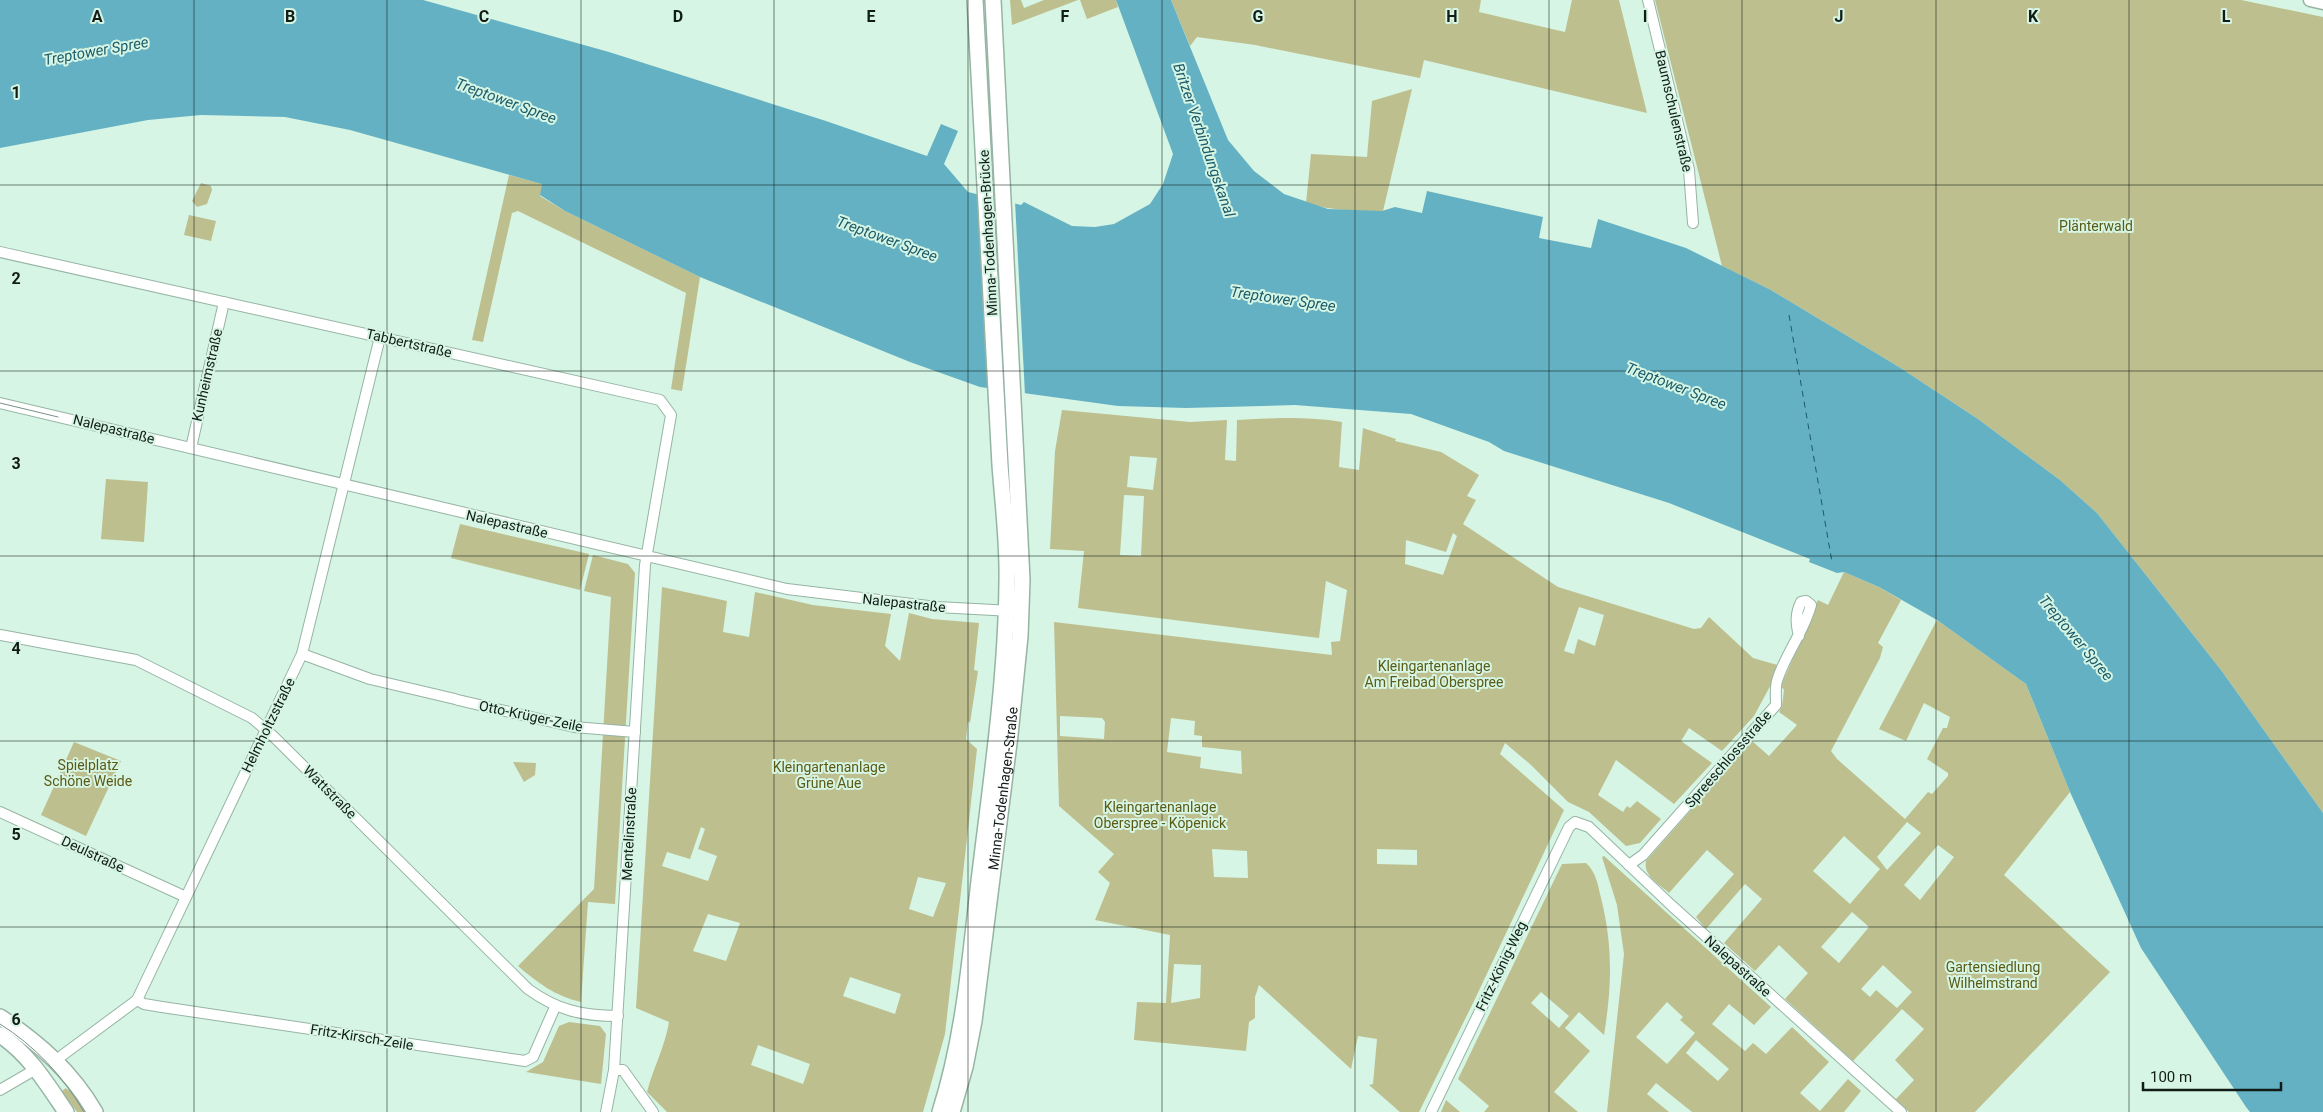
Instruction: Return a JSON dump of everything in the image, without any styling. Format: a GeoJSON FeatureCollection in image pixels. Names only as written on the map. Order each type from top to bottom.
{"type":"FeatureCollection","features":[{"type":"Feature","properties":{"kind":"main road","name":"Minna-Todenhagen-Brücke"},"geometry":{"type":"LineString","coordinates":[[975,0],[1000,465]]}},
{"type":"Feature","properties":{"kind":"main road","name":"Minna-Todenhagen-Brücke"},"geometry":{"type":"LineString","coordinates":[[992,0],[1018,464]]}},
{"type":"Feature","properties":{"kind":"main road","name":"Minna-Todenhagen-Straße"},"geometry":{"type":"LineString","coordinates":[[940,1112],[952,1073],[963,1017],[1022,551],[1018,464]]}},
{"type":"Feature","properties":{"kind":"main road","name":"Minna-Todenhagen-Straße"},"geometry":{"type":"LineString","coordinates":[[952,1112],[965,1067],[974,1022],[1010,735],[1013,611],[1000,465]]}},
{"type":"Feature","properties":{"kind":"main road"},"geometry":{"type":"LineString","coordinates":[[0,1018],[22,1032],[56,1060],[72,1077],[95,1112]]}},
{"type":"Feature","properties":{"kind":"main road"},"geometry":{"type":"LineString","coordinates":[[0,1035],[21,1052],[36,1069],[66,1112]]}},
{"type":"Feature","properties":{"kind":"street","name":"Baumschulenstraße"},"geometry":{"type":"LineString","coordinates":[[1648,0],[1689,170],[1692,223]]}},
{"type":"Feature","properties":{"kind":"street"},"geometry":{"type":"LineString","coordinates":[[2310,0],[2323,3]]}},
{"type":"Feature","properties":{"kind":"street","name":"Tabbertstraße"},"geometry":{"type":"LineString","coordinates":[[0,252],[660,400],[671,415],[647,556]]}},
{"type":"Feature","properties":{"kind":"street","name":"Kunheimstraße"},"geometry":{"type":"LineString","coordinates":[[191,448],[224,302]]}},
{"type":"Feature","properties":{"kind":"street","name":"Helmholtzstraße"},"geometry":{"type":"LineString","coordinates":[[56,1060],[137,1000],[302,654],[380,337]]}},
{"type":"Feature","properties":{"kind":"street","name":"Nalepastraße"},"geometry":{"type":"LineString","coordinates":[[0,403],[807,593],[937,607],[1013,611]]}},
{"type":"Feature","properties":{"kind":"street","name":"Mentelinstraße"},"geometry":{"type":"LineString","coordinates":[[606,1112],[614,1070],[618,1016],[647,556]]}},
{"type":"Feature","properties":{"kind":"street","name":"Wattstraße"},"geometry":{"type":"LineString","coordinates":[[0,635],[136,660],[252,718],[266,729],[528,989],[555,1007],[579,1012],[618,1016]]}},
{"type":"Feature","properties":{"kind":"street","name":"Spreeschlossstraße"},"geometry":{"type":"LineString","coordinates":[[1629,865],[1649,847],[1776,705],[1777,682],[1799,636]]}},
{"type":"Feature","properties":{"kind":"street","name":"Otto-Krüger-Zeile"},"geometry":{"type":"LineString","coordinates":[[302,654],[365,678],[456,700],[574,727],[635,732]]}},
{"type":"Feature","properties":{"kind":"street","name":"Deulstraße"},"geometry":{"type":"LineString","coordinates":[[0,812],[186,897]]}},
{"type":"Feature","properties":{"kind":"street","name":"Nalepastraße"},"geometry":{"type":"LineString","coordinates":[[1575,822],[1589,827],[1901,1112]]}},
{"type":"Feature","properties":{"kind":"street","name":"Fritz-König-Weg"},"geometry":{"type":"LineString","coordinates":[[1431,1112],[1568,827],[1575,822]]}},
{"type":"Feature","properties":{"kind":"street","name":"Fritz-Kirsch-Zeile"},"geometry":{"type":"LineString","coordinates":[[137,1000],[153,1005],[525,1061],[533,1057],[555,1007]]}},
{"type":"Feature","properties":{"kind":"street"},"geometry":{"type":"LineString","coordinates":[[0,1090],[36,1069]]}},
{"type":"Feature","properties":{"kind":"street"},"geometry":{"type":"LineString","coordinates":[[614,1070],[623,1070],[653,1112]]}},
{"type":"Feature","properties":{"kind":"green space"},"geometry":{"type":"Polygon","coordinates":[[[1010,0],[1021,0],[1024,8],[1044,0],[1078,0],[1012,25],[1010,0]]]}},
{"type":"Feature","properties":{"kind":"green space"},"geometry":{"type":"Polygon","coordinates":[[[1080,0],[1116,0],[1118,7],[1087,19],[1080,0]]]}},
{"type":"Feature","properties":{"kind":"green space"},"geometry":{"type":"Polygon","coordinates":[[[1171,0],[1481,0],[1479,12],[1565,32],[1572,0],[1619,0],[1647,113],[1424,60],[1420,78],[1255,45],[1197,37],[1190,46],[1171,0]]]}},
{"type":"Feature","properties":{"kind":"green space","name":"Plänterwald"},"geometry":{"type":"Polygon","coordinates":[[[1655,0],[2241,0],[2323,17],[2323,813],[2221,670],[2097,513],[2060,480],[1978,419],[1899,367],[1771,290],[1722,266],[1655,0]]]}},
{"type":"Feature","properties":{"kind":"green space"},"geometry":{"type":"Polygon","coordinates":[[[1412,89],[1383,211],[1354,211],[1306,203],[1311,154],[1367,157],[1372,101],[1412,89]]]}},
{"type":"Feature","properties":{"kind":"green space"},"geometry":{"type":"Polygon","coordinates":[[[509,175],[543,184],[540,196],[565,211],[700,277],[682,391],[671,389],[686,293],[518,211],[512,213],[483,342],[472,340],[509,175]]]}},
{"type":"Feature","properties":{"kind":"green space"},"geometry":{"type":"Polygon","coordinates":[[[201,183],[211,186],[212,190],[207,204],[197,207],[192,201],[201,183]]]}},
{"type":"Feature","properties":{"kind":"green space"},"geometry":{"type":"Polygon","coordinates":[[[189,215],[216,221],[211,241],[184,235],[189,215]]]}},
{"type":"Feature","properties":{"kind":"green space"},"geometry":{"type":"Polygon","coordinates":[[[1062,410],[1190,422],[1227,420],[1225,460],[1236,461],[1237,420],[1303,418],[1342,422],[1339,467],[1359,470],[1363,428],[1396,439],[1395,441],[1441,452],[1479,475],[1467,496],[1476,500],[1463,524],[1558,587],[1694,629],[1701,628],[1709,617],[1753,658],[1781,666],[1754,716],[1722,751],[1689,728],[1681,741],[1712,763],[1674,804],[1616,760],[1598,795],[1623,812],[1627,806],[1630,808],[1637,801],[1661,819],[1640,843],[1626,846],[1589,812],[1568,802],[1530,764],[1505,743],[1500,754],[1564,810],[1475,999],[1419,1112],[1400,1112],[1369,1085],[1373,1084],[1377,1039],[1358,1036],[1351,1069],[1259,985],[1255,997],[1255,1018],[1249,1022],[1246,1051],[1134,1040],[1137,1002],[1166,1003],[1170,935],[1095,920],[1110,883],[1098,872],[1114,854],[1059,806],[1054,622],[1332,655],[1331,642],[1340,641],[1347,590],[1326,581],[1319,638],[1078,608],[1084,551],[1050,549],[1055,451],[1062,410]],[[1130,456],[1127,487],[1153,490],[1157,458],[1130,456]],[[1124,495],[1120,555],[1141,556],[1144,496],[1124,495]],[[1453,533],[1446,552],[1406,540],[1405,564],[1443,575],[1457,536],[1453,533]],[[1579,607],[1564,651],[1574,654],[1578,639],[1595,646],[1604,615],[1579,607]],[[1060,716],[1060,736],[1104,739],[1105,722],[1102,718],[1060,716]],[[1171,718],[1167,752],[1201,757],[1200,768],[1242,774],[1241,751],[1202,747],[1202,736],[1194,735],[1195,721],[1171,718]],[[1212,849],[1214,877],[1248,878],[1247,851],[1212,849]],[[1377,849],[1377,864],[1417,865],[1417,850],[1377,849]],[[1174,964],[1171,1003],[1200,998],[1201,965],[1174,964]]]}},
{"type":"Feature","properties":{"kind":"green space"},"geometry":{"type":"Polygon","coordinates":[[[106,479],[148,482],[144,542],[101,539],[106,479]]]}},
{"type":"Feature","properties":{"kind":"green space"},"geometry":{"type":"Polygon","coordinates":[[[460,524],[589,554],[580,590],[451,558],[460,524]]]}},
{"type":"Feature","properties":{"kind":"green space"},"geometry":{"type":"Polygon","coordinates":[[[593,555],[628,564],[635,573],[615,904],[588,902],[581,1002],[547,988],[518,966],[594,889],[611,597],[584,591],[593,555]]]}},
{"type":"Feature","properties":{"kind":"green space","name":"Gartensiedlung Wilhelmstrand"},"geometry":{"type":"Polygon","coordinates":[[[1844,572],[1879,587],[1901,600],[1878,643],[1883,647],[1880,658],[1831,751],[1837,759],[1905,819],[1928,792],[1932,794],[1948,776],[1948,773],[1927,759],[1943,728],[1947,728],[1950,717],[1924,703],[1906,741],[1879,729],[1937,620],[2026,684],[2070,792],[2004,875],[2110,972],[1975,1112],[1909,1112],[1854,1062],[1896,1099],[1914,1080],[1895,1060],[1924,1029],[1902,1009],[1853,1061],[1785,999],[1808,973],[1779,945],[1755,971],[1724,943],[1762,899],[1745,884],[1706,929],[1696,917],[1734,874],[1707,850],[1669,893],[1647,871],[1646,861],[1752,741],[1769,756],[1797,725],[1779,712],[1782,706],[1784,690],[1781,686],[1818,600],[1828,605],[1844,572]],[[1907,822],[1877,857],[1887,870],[1921,833],[1907,822]],[[1844,836],[1813,871],[1850,904],[1880,869],[1844,836]],[[1938,845],[1904,885],[1920,900],[1954,857],[1938,845]],[[1852,912],[1821,947],[1839,963],[1869,927],[1852,912]],[[1883,965],[1861,989],[1870,997],[1876,990],[1897,1008],[1912,992],[1883,965]]]}},
{"type":"Feature","properties":{"kind":"green space","name":"Kleingartenanlage Grüne Aue"},"geometry":{"type":"Polygon","coordinates":[[[662,587],[727,601],[723,632],[749,637],[755,592],[813,605],[891,614],[885,646],[900,661],[909,613],[932,619],[979,623],[974,670],[978,671],[966,739],[977,749],[945,1034],[923,1112],[667,1112],[647,1092],[665,1040],[669,1022],[636,1008],[662,587]],[[701,827],[690,859],[667,852],[662,866],[708,881],[717,856],[698,849],[705,829],[701,827]],[[918,877],[909,909],[933,917],[946,883],[918,877]],[[708,914],[693,951],[726,961],[740,923],[708,914]],[[850,977],[843,996],[895,1014],[901,994],[850,977]],[[758,1045],[751,1065],[803,1084],[810,1064],[758,1045]]]}},
{"type":"Feature","properties":{"kind":"green space","name":"Spielplatz Schöne Weide"},"geometry":{"type":"Polygon","coordinates":[[[74,742],[121,761],[86,836],[41,815],[74,742]]]}},
{"type":"Feature","properties":{"kind":"green space"},"geometry":{"type":"Polygon","coordinates":[[[513,762],[536,763],[535,775],[524,782],[513,762]]]}},
{"type":"Feature","properties":{"kind":"green space"},"geometry":{"type":"Polygon","coordinates":[[[1604,856],[1771,1007],[1754,1025],[1729,1004],[1712,1024],[1745,1051],[1753,1043],[1766,1054],[1792,1027],[1829,1062],[1800,1093],[1820,1111],[1848,1079],[1861,1091],[1844,1112],[1692,1112],[1656,1083],[1647,1094],[1669,1112],[1607,1112],[1624,954],[1617,905],[1602,857],[1604,856]],[[1667,1002],[1636,1037],[1667,1064],[1695,1033],[1680,1020],[1683,1017],[1667,1002]],[[1696,1040],[1686,1053],[1718,1081],[1729,1069],[1696,1040]]]}},
{"type":"Feature","properties":{"kind":"green space"},"geometry":{"type":"Polygon","coordinates":[[[1586,863],[1594,875],[1599,888],[1608,933],[1610,966],[1609,1000],[1604,1035],[1579,1012],[1565,1028],[1590,1051],[1554,1092],[1578,1112],[1484,1112],[1489,1106],[1458,1079],[1562,864],[1586,863]],[[1541,992],[1531,1003],[1559,1028],[1569,1016],[1541,992]]]}},
{"type":"Feature","properties":{"kind":"green space"},"geometry":{"type":"Polygon","coordinates":[[[569,1022],[600,1026],[606,1034],[601,1084],[526,1072],[543,1062],[559,1026],[569,1022]]]}},
{"type":"Feature","properties":{"kind":"green space"},"geometry":{"type":"Polygon","coordinates":[[[66,1088],[68,1090],[71,1088],[87,1112],[77,1112],[62,1091],[66,1088]]]}},
{"type":"Feature","properties":{"kind":"green space"},"geometry":{"type":"Polygon","coordinates":[[[1446,1100],[1460,1112],[1441,1112],[1446,1100]]]}},
{"type":"Feature","properties":{"kind":"water"},"geometry":{"type":"Polygon","coordinates":[[[0,0],[423,0],[609,52],[826,121],[927,156],[941,124],[958,131],[944,164],[968,192],[1021,205],[1024,202],[1072,226],[1095,227],[1114,224],[1150,204],[1163,184],[1173,154],[1116,0],[1171,0],[1228,140],[1254,171],[1284,194],[1328,209],[1382,211],[1395,207],[1422,213],[1427,191],[1543,217],[1539,238],[1591,248],[1598,219],[1686,248],[1771,290],[1899,367],[1978,419],[2060,480],[2097,513],[2221,670],[2323,813],[2323,1112],[2250,1112],[2141,948],[2070,792],[2026,684],[1937,620],[1879,587],[1844,572],[1837,573],[1809,562],[1810,559],[1669,503],[1504,451],[1489,442],[1411,414],[1295,405],[1186,408],[1118,406],[980,387],[910,362],[700,277],[565,211],[540,195],[542,184],[350,130],[285,117],[201,115],[148,120],[0,148],[0,0]]]}},
{"type":"Feature","properties":{"kind":"pier"},"geometry":{"type":"Polygon","coordinates":[[[999,197],[1015,201],[1025,395],[1009,393],[999,197]]]}},
{"type":"Feature","properties":{"kind":"ferry route"},"geometry":{"type":"LineString","coordinates":[[1789,315],[1832,562]]}},
{"type":"Feature","properties":{"kind":"tram line"},"geometry":{"type":"LineString","coordinates":[[0,403],[58,417]]}},
{"type":"Feature","properties":{"kind":"tram line"},"geometry":{"type":"LineString","coordinates":[[0,1024],[25,1042],[47,1063],[67,1086],[84,1112]]}},
{"type":"Feature","properties":{"kind":"water label","name":"Treptower Spree"},"geometry":{"type":"Point","coordinates":[96,51]}},
{"type":"Feature","properties":{"kind":"water label","name":"Treptower Spree"},"geometry":{"type":"Point","coordinates":[506,101]}},
{"type":"Feature","properties":{"kind":"water label","name":"Britzer Verbindungskanal"},"geometry":{"type":"Point","coordinates":[1204,140]}},
{"type":"Feature","properties":{"kind":"water label","name":"Treptower Spree"},"geometry":{"type":"Point","coordinates":[887,239]}},
{"type":"Feature","properties":{"kind":"water label","name":"Treptower Spree"},"geometry":{"type":"Point","coordinates":[1283,299]}},
{"type":"Feature","properties":{"kind":"water label","name":"Treptower Spree"},"geometry":{"type":"Point","coordinates":[1676,386]}},
{"type":"Feature","properties":{"kind":"water label","name":"Treptower Spree"},"geometry":{"type":"Point","coordinates":[2076,638]}},
{"type":"Feature","properties":{"kind":"park label","name":"Kleingartenanlage Am Freibad Oberspree"},"geometry":{"type":"Point","coordinates":[1434,674]}},
{"type":"Feature","properties":{"kind":"park label","name":"Kleingartenanlage Oberspree - Köpenick"},"geometry":{"type":"Point","coordinates":[1160,816]}}]}
